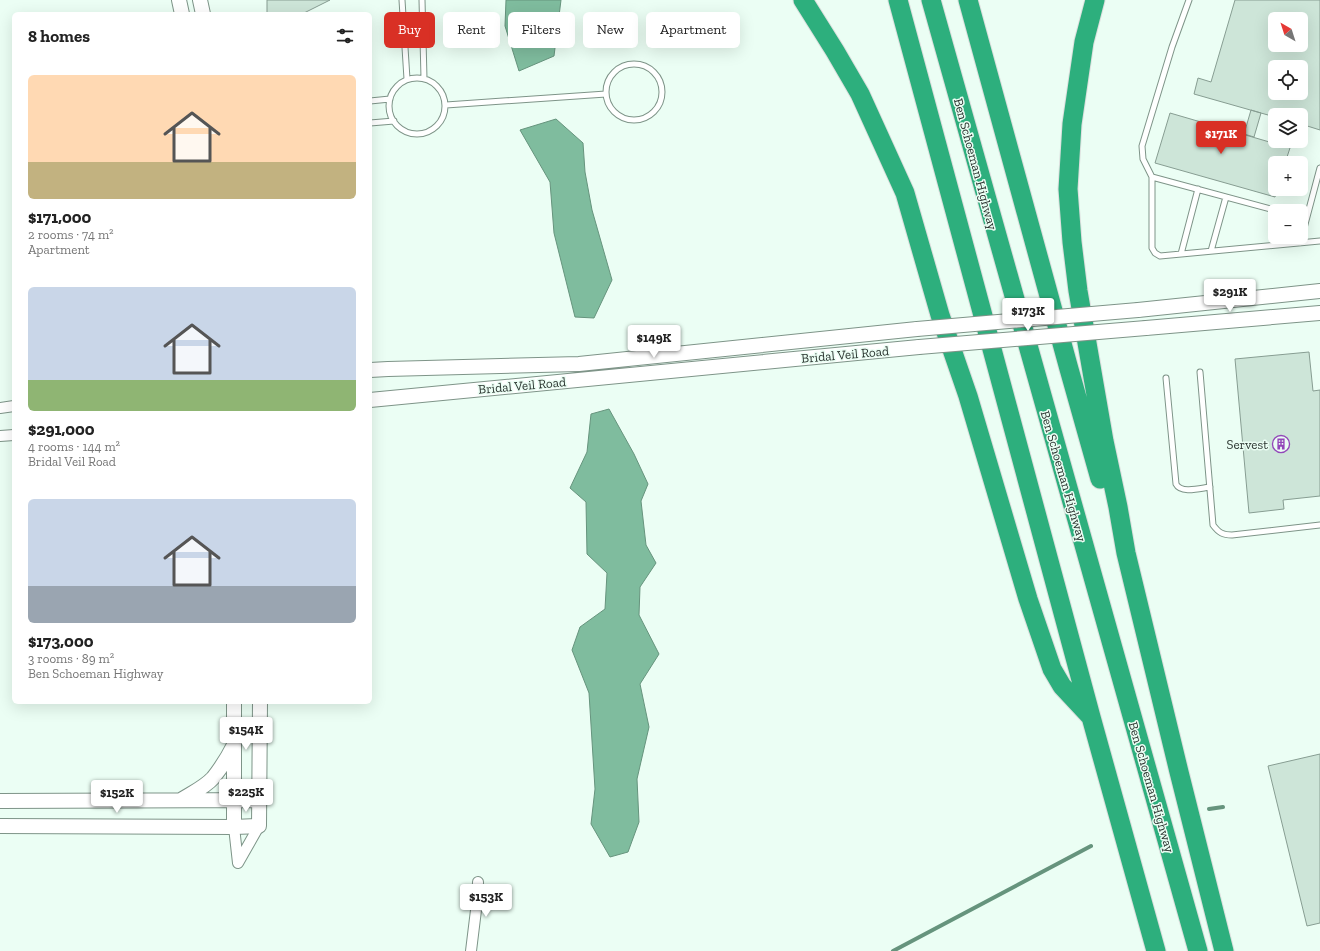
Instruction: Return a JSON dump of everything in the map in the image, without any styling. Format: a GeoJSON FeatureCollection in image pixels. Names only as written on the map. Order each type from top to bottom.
{"type":"FeatureCollection","features":[{"type":"Feature","properties":{"kind":"highway"},"geometry":{"type":"LineString","coordinates":[[795,0],[818,26]]}},
{"type":"Feature","properties":{"kind":"highway"},"geometry":{"type":"LineString","coordinates":[[803,0],[818,26],[835,50],[860,94],[905,193],[940,315],[968,396],[1028,599],[1052,669],[1062,686],[1091,717]]}},
{"type":"Feature","properties":{"kind":"highway"},"geometry":{"type":"LineString","coordinates":[[898,0],[1091,717],[1156,951]]}},
{"type":"Feature","properties":{"kind":"highway","name":"Ben Schoeman Highway"},"geometry":{"type":"LineString","coordinates":[[931,0],[1198,951]]}},
{"type":"Feature","properties":{"kind":"highway"},"geometry":{"type":"LineString","coordinates":[[968,0],[1069,369],[1142,625]]}},
{"type":"Feature","properties":{"kind":"highway"},"geometry":{"type":"LineString","coordinates":[[1095,0],[1084,42],[1072,124],[1068,189],[1071,235],[1078,291],[1126,554],[1142,625],[1224,951]]}},
{"type":"Feature","properties":{"kind":"street"},"geometry":{"type":"LineString","coordinates":[[179,0],[182,12]]}},
{"type":"Feature","properties":{"kind":"street"},"geometry":{"type":"LineString","coordinates":[[200,0],[203,12]]}},
{"type":"Feature","properties":{"kind":"street","name":"Bridal Veil Road"},"geometry":{"type":"LineString","coordinates":[[372,370],[579,364],[917,329],[1138,310],[1320,291]]}},
{"type":"Feature","properties":{"kind":"street","name":"Bridal Veil Road"},"geometry":{"type":"LineString","coordinates":[[372,400],[919,347],[1316,314]]}},
{"type":"Feature","properties":{"kind":"street"},"geometry":{"type":"LineString","coordinates":[[0,408],[12,406]]}},
{"type":"Feature","properties":{"kind":"street"},"geometry":{"type":"LineString","coordinates":[[0,436],[12,435]]}},
{"type":"Feature","properties":{"kind":"street"},"geometry":{"type":"LineString","coordinates":[[234,704],[234,827],[238,864],[259,826],[260,704]]}},
{"type":"Feature","properties":{"kind":"street"},"geometry":{"type":"LineString","coordinates":[[181,800],[212,779],[226,760],[234,744]]}},
{"type":"Feature","properties":{"kind":"street"},"geometry":{"type":"LineString","coordinates":[[0,801],[259,800]]}},
{"type":"Feature","properties":{"kind":"street"},"geometry":{"type":"LineString","coordinates":[[0,826],[259,826]]}},
{"type":"Feature","properties":{"kind":"street"},"geometry":{"type":"LineString","coordinates":[[471,951],[478,882]]}},
{"type":"Feature","properties":{"kind":"lane"},"geometry":{"type":"LineString","coordinates":[[402,0],[407,79]]}},
{"type":"Feature","properties":{"kind":"lane"},"geometry":{"type":"LineString","coordinates":[[422,0],[424,78]]}},
{"type":"Feature","properties":{"kind":"lane"},"geometry":{"type":"LineString","coordinates":[[1189,0],[1172,47],[1142,146],[1143,159],[1152,177],[1152,248],[1155,253],[1160,256],[1289,244]]}},
{"type":"Feature","properties":{"kind":"lane"},"geometry":{"type":"LineString","coordinates":[[632,64],[650,68],[656,74],[660,82],[662,92],[661,101],[656,110],[649,116],[640,120],[621,118],[613,112],[608,104],[606,94],[606,86],[610,77],[616,70],[632,64]]}},
{"type":"Feature","properties":{"kind":"lane"},"geometry":{"type":"LineString","coordinates":[[416,77],[424,78],[433,82],[444,95],[446,105],[444,115],[432,130],[414,134],[404,131],[396,125],[391,117],[389,108],[393,91],[399,84],[407,79],[416,77]]}},
{"type":"Feature","properties":{"kind":"lane"},"geometry":{"type":"LineString","coordinates":[[446,105],[606,94]]}},
{"type":"Feature","properties":{"kind":"lane"},"geometry":{"type":"LineString","coordinates":[[372,101],[390,99]]}},
{"type":"Feature","properties":{"kind":"lane"},"geometry":{"type":"LineString","coordinates":[[372,123],[394,121]]}},
{"type":"Feature","properties":{"kind":"lane"},"geometry":{"type":"LineString","coordinates":[[1308,206],[1320,168]]}},
{"type":"Feature","properties":{"kind":"lane"},"geometry":{"type":"LineString","coordinates":[[1152,177],[1268,208]]}},
{"type":"Feature","properties":{"kind":"lane"},"geometry":{"type":"LineString","coordinates":[[1181,254],[1198,189]]}},
{"type":"Feature","properties":{"kind":"lane"},"geometry":{"type":"LineString","coordinates":[[1211,251],[1226,197]]}},
{"type":"Feature","properties":{"kind":"lane"},"geometry":{"type":"LineString","coordinates":[[1308,242],[1320,241]]}},
{"type":"Feature","properties":{"kind":"lane"},"geometry":{"type":"LineString","coordinates":[[1200,372],[1213,525],[1218,532],[1223,535],[1240,534],[1320,525]]}},
{"type":"Feature","properties":{"kind":"lane"},"geometry":{"type":"LineString","coordinates":[[1166,378],[1175,480],[1177,487],[1183,490],[1210,487]]}},
{"type":"Feature","properties":{"kind":"shaded area"},"geometry":{"type":"Polygon","coordinates":[[[506,0],[561,0],[560,12],[508,12],[508,36],[505,26],[506,0]]]}},
{"type":"Feature","properties":{"kind":"shaded area"},"geometry":{"type":"Polygon","coordinates":[[[512,48],[555,48],[554,56],[519,71],[512,48]]]}},
{"type":"Feature","properties":{"kind":"shaded area"},"geometry":{"type":"Polygon","coordinates":[[[556,119],[583,143],[585,172],[592,210],[612,280],[594,318],[575,317],[554,233],[550,182],[520,130],[556,119]]]}},
{"type":"Feature","properties":{"kind":"shaded area"},"geometry":{"type":"Polygon","coordinates":[[[609,409],[634,454],[648,484],[641,501],[646,545],[656,563],[640,587],[639,615],[659,654],[640,684],[649,727],[637,779],[639,822],[628,852],[610,857],[591,824],[595,789],[589,693],[572,650],[580,627],[605,609],[607,573],[587,554],[586,502],[570,488],[587,452],[591,414],[609,409]]]}},
{"type":"Feature","properties":{"kind":"building"},"geometry":{"type":"Polygon","coordinates":[[[267,0],[330,0],[306,12],[267,12],[267,0]]]}},
{"type":"Feature","properties":{"kind":"building"},"geometry":{"type":"Polygon","coordinates":[[[1235,0],[1320,0],[1320,130],[1308,126],[1308,108],[1268,108],[1268,115],[1194,94],[1198,78],[1211,82],[1235,0]]]}},
{"type":"Feature","properties":{"kind":"building"},"geometry":{"type":"Polygon","coordinates":[[[1251,110],[1261,113],[1254,137],[1244,134],[1251,110]]]}},
{"type":"Feature","properties":{"kind":"building"},"geometry":{"type":"Polygon","coordinates":[[[1170,113],[1268,142],[1268,148],[1290,148],[1287,156],[1268,156],[1268,195],[1155,163],[1170,113]]]}},
{"type":"Feature","properties":{"kind":"building","name":"Servest"},"geometry":{"type":"Polygon","coordinates":[[[1309,352],[1313,391],[1320,390],[1320,496],[1283,500],[1284,509],[1249,513],[1235,359],[1309,352]]]}},
{"type":"Feature","properties":{"kind":"building"},"geometry":{"type":"Polygon","coordinates":[[[1320,754],[1320,923],[1307,926],[1268,766],[1320,754]]]}},
{"type":"Feature","properties":{"kind":"waterway"},"geometry":{"type":"LineString","coordinates":[[1209,809],[1223,807]]}},
{"type":"Feature","properties":{"kind":"waterway"},"geometry":{"type":"LineString","coordinates":[[893,951],[1091,846]]}},
{"type":"Feature","properties":{"kind":"place","name":"Servest"},"geometry":{"type":"Point","coordinates":[1281,444]}}]}
